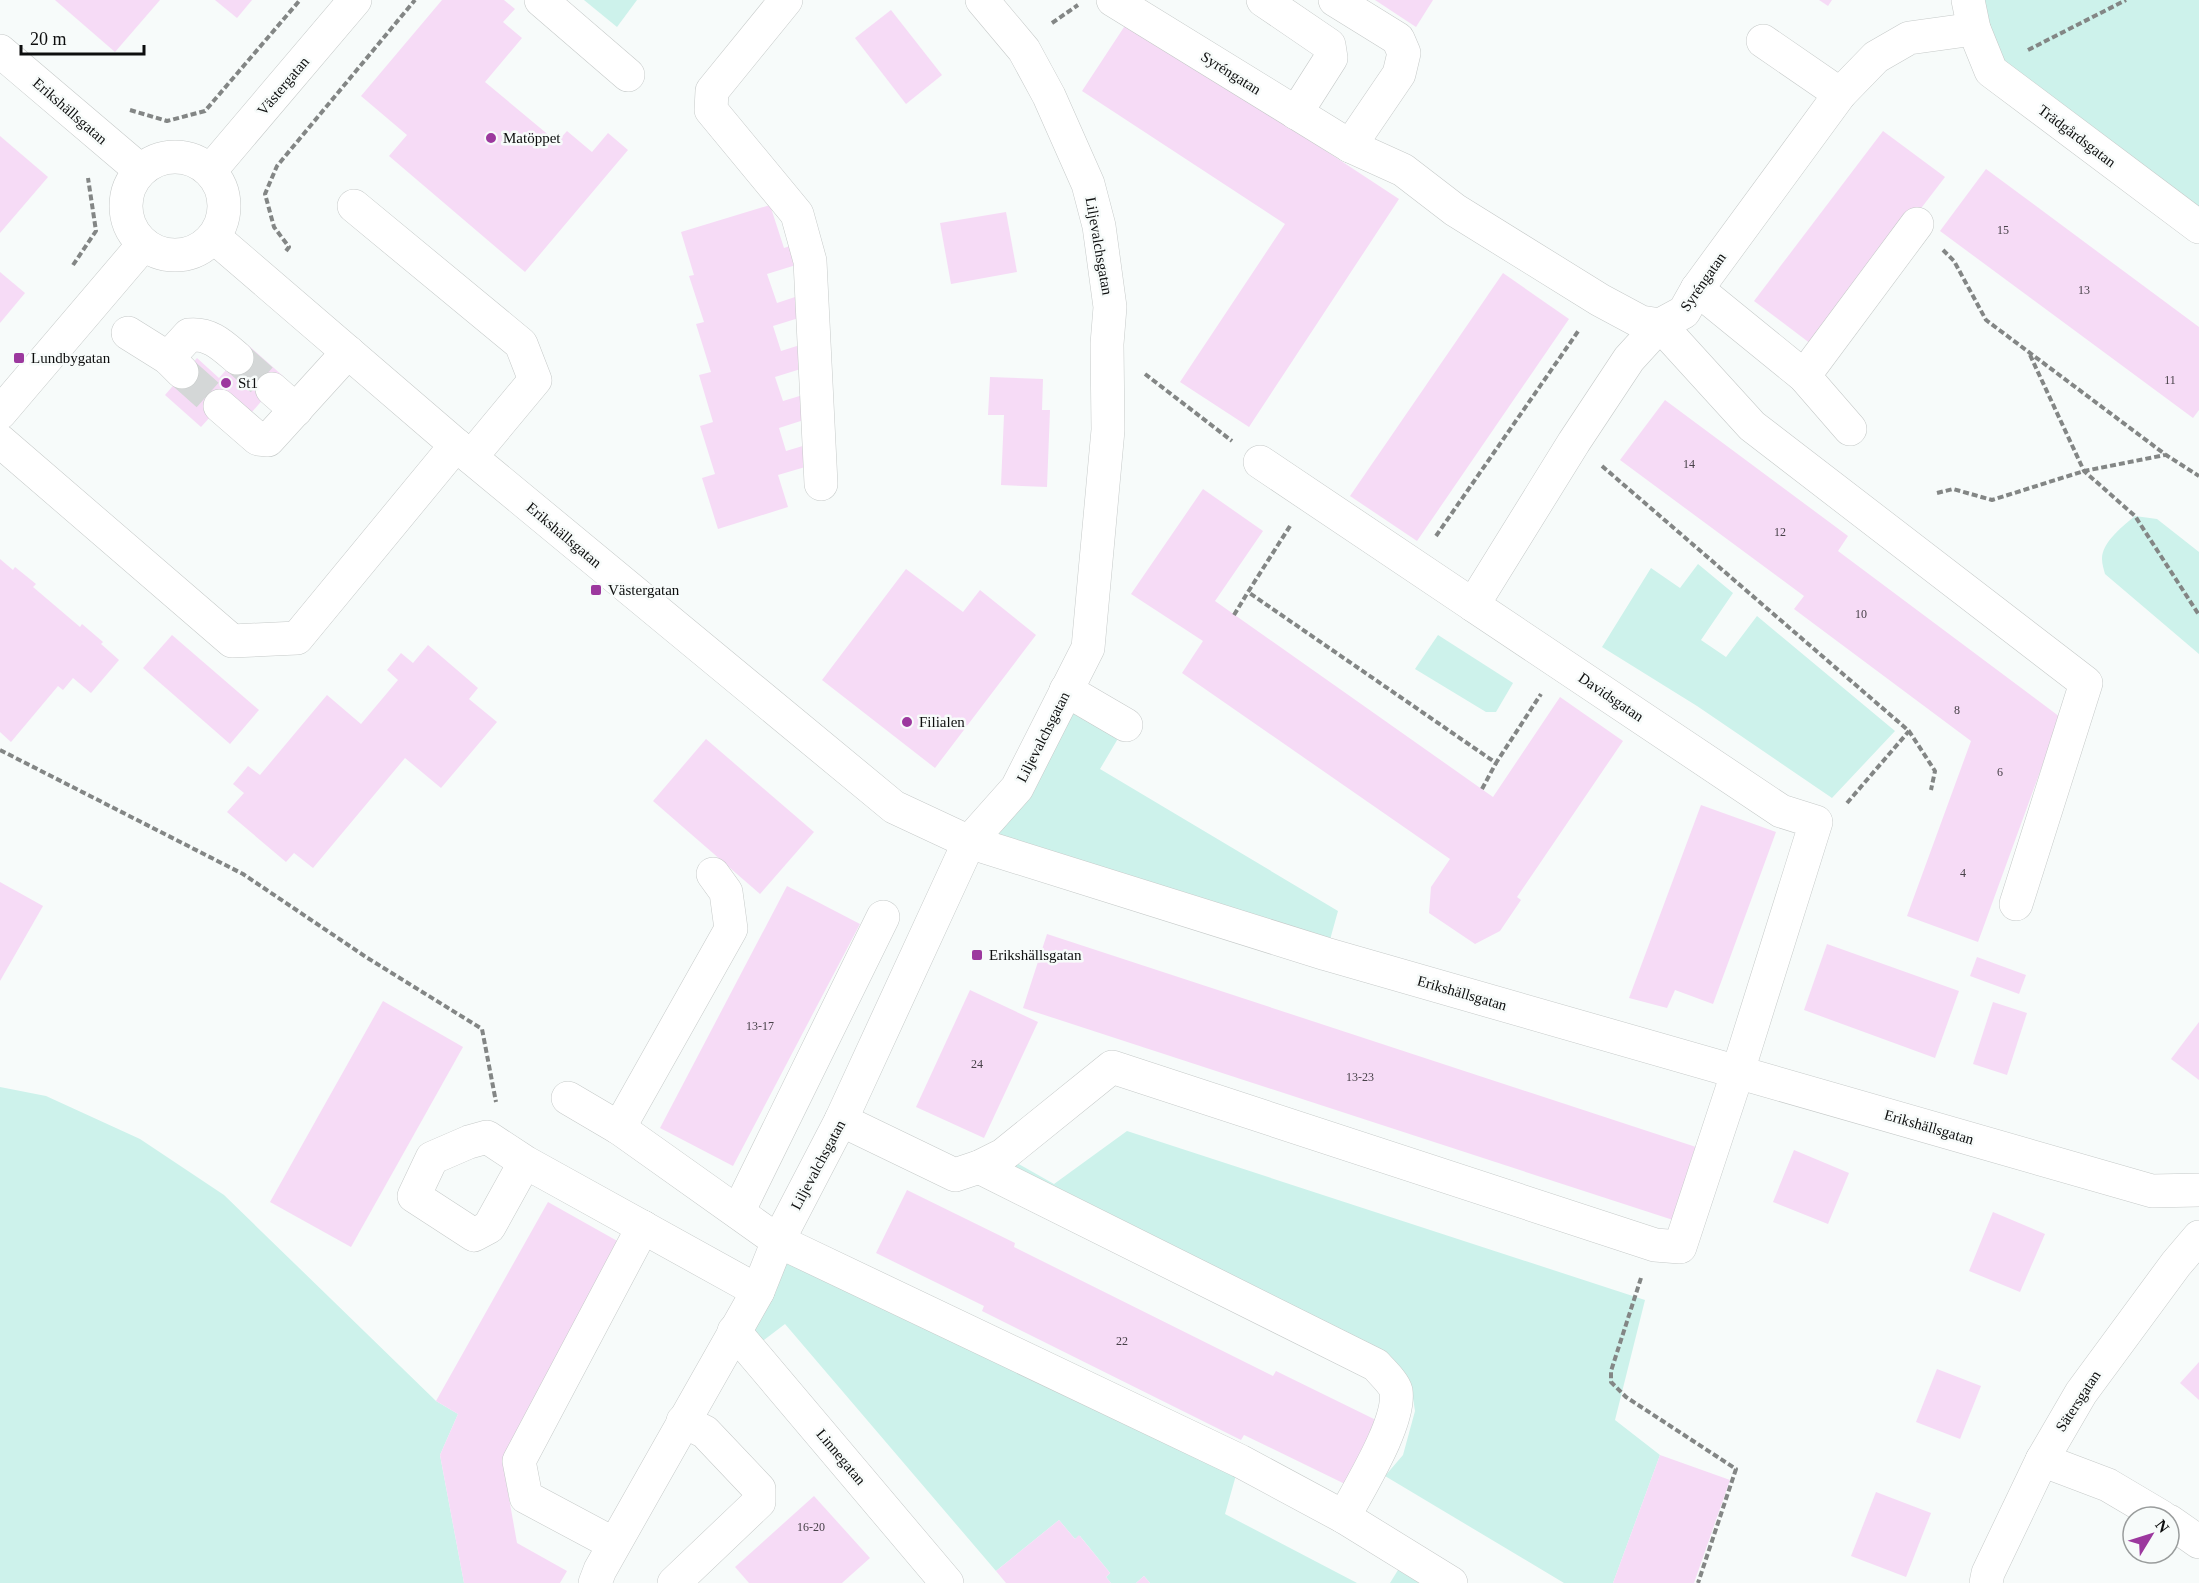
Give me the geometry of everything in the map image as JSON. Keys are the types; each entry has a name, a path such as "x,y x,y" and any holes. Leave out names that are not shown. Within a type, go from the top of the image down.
{"street":[{"name":"Västergatan","path":"210,171 355,0"},
{"path":"541,0 628,75"},
{"path":"786,0 711,91 711,110 797,214 810,261 821,484"},
{"name":"Liljevalchsgatan","path":"594,1583 758,1291 778,1241 841,1120 969,842 1017,788 1088,648 1108,430 1107,344 1110,307 1099,226 1088,184 1049,96 1024,50 982,0"},
{"name":"Syréngatan","path":"1113,0 1350,146 1403,170 1455,210 1600,300 1641,322 1660,325 1684,312 1697,289 1840,94 1876,57 1909,38 1971,15"},
{"path":"1263,0 1329,45 1331,58 1296,113"},
{"path":"1335,0 1398,39 1404,53 1399,74 1350,146"},
{"path":"1971,15 1991,71"},
{"path":"1762,41 1840,94"},
{"name":"Erikshällsgatan","path":"0,51 140,170"},
{"name":"Trädgårdsgatan","path":"1991,71 2199,227"},
{"path":"163,157 187,157 210,171 223,194 222,222 214,237 207,244 185,255 158,254 136,239 126,217 127,190 140,170 163,157"},
{"path":"0,441 232,641 297,639 464,451 535,380 521,344 354,206"},
{"path":"1804,376 1917,224"},
{"name":"Erikshällsgatan","path":"214,237 464,451 894,807 969,842 1326,954 2152,1191 2199,1190"},
{"path":"0,413 143,245"},
{"path":"1697,289 1804,376 1850,429"},
{"path":"1473,605 1574,442 1629,359 1660,325 1752,426 2086,683 2016,904"},
{"path":"128,333 175,366 189,335 201,334 218,341 237,358"},
{"path":"220,406 258,439 268,440 348,352"},
{"path":"272,389 296,410"},
{"name":"Davidsgatan","path":"1260,462 1780,811 1816,822"},
{"path":"1066,690 1126,725"},
{"path":"841,1120 955,1174 979,1167 1004,1155 1112,1067 1652,1244 1680,1247 1816,822"},
{"path":"619,1128 731,929 726,892 713,874"},
{"path":"738,1212 883,917"},
{"path":"568,1098 619,1128 778,1241 1240,1461 1344,1517 1451,1583"},
{"path":"514,1154 758,1291"},
{"path":"979,1167 1376,1365 1396,1389 1396,1409 1386,1436 1344,1517"},
{"path":"614,1544 526,1497 519,1461 643,1227"},
{"name":"Sätersgatan","path":"1986,1583 1988,1573 2019,1505 2081,1393 2176,1264 2199,1237"},
{"name":"Linnegatan","path":"734,1331 947,1583"},
{"path":"674,1583 759,1502 759,1489 705,1432 683,1421"},
{"path":"2042,1460 2108,1485 2142,1505"},
{"path":"2181,1529 2199,1542"}],"path":[{"path":"67,274 96,231 90,181 72,158 118,106 167,122 205,111 300,0"},
{"path":"263,279 289,247 274,227 265,194 278,166 415,0"},
{"path":"1991,71 2063,31 2126,0"},
{"path":"1917,224 1954,261 1986,320 2166,455 2199,476"},
{"path":"1415,566 1600,300"},
{"path":"1107,344 1260,462"},
{"path":"2029,354 2084,471 2135,516 2199,615"},
{"path":"1574,442 1910,731 1935,771 1931,790"},
{"path":"1937,493 1953,489 1992,500 2084,471 2166,455"},
{"path":"1234,615 1309,495"},
{"path":"1248,592 1496,762"},
{"path":"1482,789 1496,762 1561,664"},
{"path":"1816,822 1845,805 1910,731"},
{"path":"0,750 243,874 366,957 482,1029 514,1154"},
{"path":"1652,1244 1611,1371 1611,1382 1626,1396 1736,1469 1698,1583"}],"green space":[{"path":"584,0 637,0 617,27"},
{"path":"1968,0 2199,0 2199,227 1991,71"},
{"path":"2135,516 2157,519 2199,552 2199,654 2105,574 2102,559 2105,547 2114,535"},
{"path":"1698,564 1733,593 1701,640 1726,657 1757,616 1895,731 1832,798 1697,706 1602,647 1651,568 1680,588"},
{"path":"1438,635 1513,683 1496,712 1486,712 1415,669"},
{"path":"1066,690 1126,725 1100,769 1338,911 1326,954 969,842"},
{"path":"0,1087 46,1096 140,1139 224,1195 436,1401 458,1414 440,1455 464,1583 0,1583"},
{"path":"1127,1131 1645,1300 1615,1420 1660,1455 1613,1583 1564,1583 1385,1476 1403,1455 1415,1411 1411,1385 979,1167 1003,1155 1054,1184"},
{"path":"778,1241 1240,1461 1225,1514 1357,1583 1150,1583 1144,1576 1136,1583 1111,1583 1106,1577 1110,1573 1080,1536 1075,1539 1059,1520 996,1571 785,1324 751,1350 758,1291"},
{"path":"1398,1570 1420,1583 1390,1583"}],"building":[{"path":"55,0 160,0 115,52"},
{"path":"215,0 252,0 237,18"},
{"path":"442,0 504,0 515,9 503,22 522,38 485,82 557,142 567,131 592,152 608,133 628,150 525,272 389,156 407,135 361,96"},
{"path":"1375,0 1433,0 1416,27"},
{"path":"1819,0 1832,0 1828,6"},
{"path":"891,10 942,75 906,104 855,38"},
{"path":"1128,21 1399,199 1249,427 1180,382 1285,224 1082,91"},
{"path":"1883,131 1945,177 1815,347 1754,301"},
{"path":"0,136 48,177 0,233"},
{"path":"1986,169 2199,327 2199,410 2193,418 1940,231"},
{"path":"770,205 784,248 790,246 796,265 767,274 777,303 795,297 802,317 773,326 781,351 800,345 807,367 775,377 783,401 803,395 810,418 779,428 786,451 806,445 812,465 778,475 788,507 718,529 702,478 715,474 700,426 713,422 699,375 711,372 696,324 704,322 689,276 694,275 681,232"},
{"path":"1006,212 1017,272 951,284 940,223"},
{"path":"0,272 25,293 0,323"},
{"path":"1503,273 1569,319 1417,541 1350,496"},
{"name":"St1","path":"248,345 283,376 252,412 231,394 201,427 165,395 197,358 219,378"},
{"path":"990,377 1043,379 1042,410 1050,410 1047,487 1001,485 1004,415 988,415"},
{"path":"1665,400 1848,536 1838,551 2060,717 1978,942 1907,916 1971,741 1794,609 1804,596 1620,460"},
{"path":"1203,489 1263,531 1215,601 1493,797 1560,697 1623,741 1517,897 1521,900 1500,931 1475,944 1429,913 1431,887 1450,859 1182,673 1203,641 1131,594"},
{"path":"0,559 13,570 15,567 36,584 33,587 80,627 82,624 119,660 91,693 73,678 63,690 58,686 11,742 0,732"},
{"path":"906,569 963,612 980,590 1036,635 935,768 822,680"},
{"path":"172,635 259,710 230,744 143,668"},
{"path":"428,645 478,688 469,699 497,722 441,788 405,758 313,868 294,853 286,862 227,812 244,793 233,784 248,766 260,775 327,695 361,724 398,680 387,670 401,653 413,663"},
{"path":"706,739 814,832 760,894 653,801"},
{"path":"1701,805 1776,832 1713,1004 1675,990 1667,1008 1629,998"},
{"path":"0,882 43,906 0,981"},
{"path":"787,886 860,924 733,1166 660,1128"},
{"path":"1047,934 1696,1147 1673,1220 1023,1008"},
{"path":"1827,944 1959,991 1935,1058 1804,1010"},
{"path":"1977,957 2026,975 2019,994 1970,976"},
{"path":"970,990 1038,1022 984,1138 916,1107"},
{"path":"383,1001 463,1047 351,1247 270,1202"},
{"path":"1993,1002 2027,1013 2007,1075 1973,1064"},
{"path":"2199,1022 2199,1080 2171,1059"},
{"path":"1794,1150 1849,1173 1828,1224 1773,1202"},
{"path":"907,1190 1015,1243 1014,1247 1273,1376 1276,1371 1376,1420 1347,1485 1244,1435 1241,1440 982,1311 984,1306 876,1253"},
{"path":"548,1202 628,1247 504,1470 517,1543 567,1571 560,1583 464,1583 440,1455 458,1414 436,1401"},
{"path":"1993,1212 2045,1234 2020,1292 1969,1271"},
{"path":"2199,1362 2199,1400 2180,1383"},
{"path":"1937,1369 1981,1386 1960,1439 1916,1422"},
{"path":"1660,1455 1730,1480 1694,1583 1613,1583"},
{"path":"1876,1492 1931,1513 1906,1577 1851,1556"},
{"path":"814,1496 870,1558 842,1583 749,1583 735,1567"},
{"path":"1059,1520 1075,1539 1079,1535 1110,1573 1106,1577 1111,1583 1006,1583 996,1571"},
{"path":"1144,1576 1150,1583 1136,1583"}],"tunnel":[{"path":"237,358 272,389"},
{"path":"183,373 220,406"}],"place":[{"name":"Matöppet","path":"491,138"},
{"name":"Lundbygatan","path":"19,358"},
{"name":"St1","path":"226,383"},
{"name":"Västergatan","path":"596,590"},
{"name":"Filialen","path":"907,722"},
{"name":"Erikshällsgatan","path":"977,955"}]}
